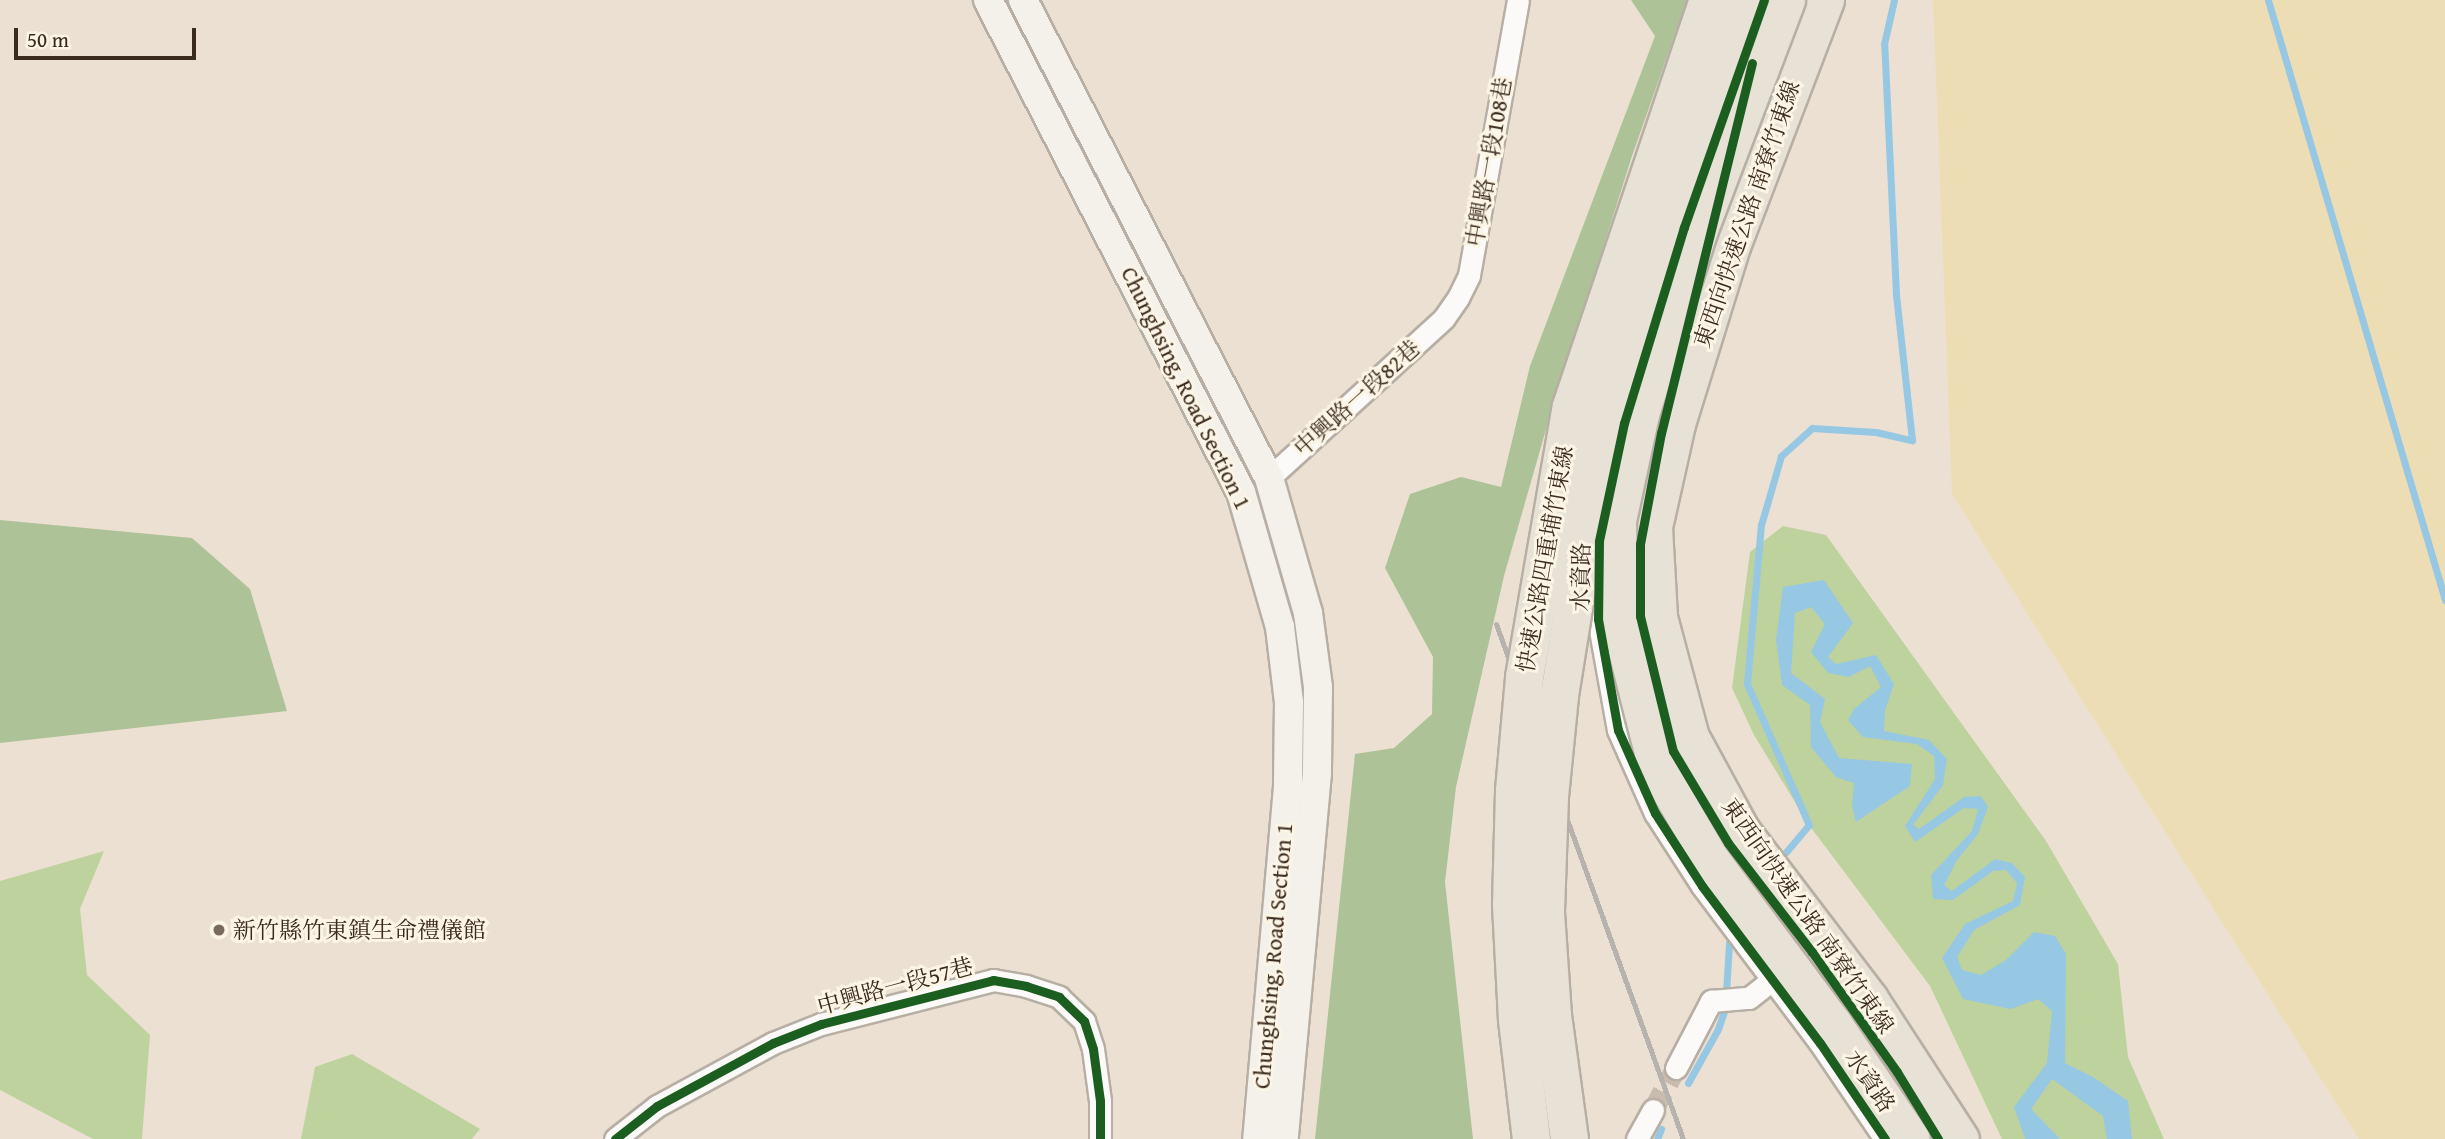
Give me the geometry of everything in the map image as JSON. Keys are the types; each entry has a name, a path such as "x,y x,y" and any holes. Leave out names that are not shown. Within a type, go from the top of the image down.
{"highway":[{"name":"快速公路四重埔竹東線","path":"1531,1139 1517,1019 1511,905 1514,790 1524,677 1570,406 1708,0"},
{"name":"快速公路四重埔竹東線","path":"1569,1139 1552,1015 1545,911 1549,796 1559,695 1603,420 1742,0"},
{"name":"東西向快速公路 南寮竹東線","path":"1786,0 1699,229 1640,414 1617,520 1619,619 1657,768 1710,859 1833,1024 1911,1139"},
{"name":"東西向快速公路 南寮竹東線","path":"1825,0 1731,246 1676,424 1653,527 1658,617 1690,737 1741,831 1869,999 1960,1139"}],"main road":[{"name":"Chunghsing, Road Section 1","path":"988,0 1241,492 1280,627 1289,702 1288,787 1257,1139"},
{"name":"Chunghsing, Road Section 1","path":"1023,0 1269,478 1308,613 1318,687 1317,773 1284,1139"}],"street":[{"name":"中興路一段108巷","path":"1444,318 1469,275 1518,0"},
{"name":"水資路","path":"1766,0 1661,433 1640,544 1640,616 1673,751 1728,844 1812,952 1896,1072 1938,1139"},
{"name":"水資路","path":"1766,0 1684,227 1624,423 1599,541 1598,619 1618,730 1655,813 1702,886 1821,1044 1885,1139"},
{"name":"中興路一段82巷","path":"1269,478 1444,318"},
{"path":"1676,1068 1711,1001 1749,998 1812,952"},
{"name":"中興路一段57巷","path":"615,1139 657,1106 773,1043 821,1024 993,981 1026,986 1059,998 1084,1021 1093,1049 1100,1101 1100,1139"},
{"path":"1637,1139 1653,1110"}],"green space":[{"path":"1631,0 1687,0 1632,156 1549,419 1504,576 1456,787 1445,882 1473,1139 1315,1139 1355,754 1394,748 1432,714 1433,657 1385,568 1410,494 1461,477 1501,487 1530,366 1655,36"},
{"path":"0,520 192,538 250,589 287,711 0,743"},
{"path":"1783,526 1826,535 2046,841 2118,964 2128,1057 2164,1139 2002,1139 1930,986 1809,825 1754,735 1732,688 1750,552"},
{"path":"104,851 80,909 87,975 150,1035 142,1139 93,1139 0,1090 0,881"},
{"path":"352,1054 480,1129 472,1139 301,1139 315,1067"}],"sand":[{"path":"1933,0 2445,0 2445,1139 2359,1139 1952,494"}],"water":[{"path":"1824,580 1853,623 1828,657 1836,664 1876,655 1894,684 1885,710 1884,731 1929,740 1947,759 1943,785 1913,825 1919,829 1964,797 1981,796 1988,807 1978,834 1957,860 1944,885 1952,891 1995,859 2012,863 2025,877 2020,905 1974,930 1957,957 1962,970 1981,975 2006,960 2034,932 2055,936 2066,954 2065,1063 2093,1077 2128,1101 2132,1139 2107,1139 2103,1116 2052,1079 2031,1109 2060,1139 2025,1139 2014,1107 2047,1063 2052,1011 2038,999 2011,1009 1963,999 1942,958 1965,924 2013,901 2017,883 2006,870 1993,871 1953,900 1933,899 1931,875 1972,831 1978,809 1964,808 1915,842 1905,826 1935,779 1934,756 1917,744 1863,737 1848,720 1854,709 1881,687 1870,666 1849,677 1828,673 1811,652 1825,624 1811,607 1795,613 1791,673 1825,699 1820,722 1839,758 1912,764 1910,786 1856,822 1852,806 1854,783 1836,777 1811,747 1810,705 1782,685 1776,640 1783,587"}],"waterway":[{"path":"1786,852 1809,825 1747,684 1761,525 1781,456 1812,428 1876,432 1912,440 1896,294 1884,44 1894,0"},
{"path":"2268,0 2445,600"},
{"path":"1688,1083 1718,1029 1725,1009 1729,943"},
{"path":"1657,1139 1661,1129"}],"tunnel":[{"path":"1653,1110 1676,1068"}],"railway":[{"path":"1496,624 1683,1139"}],"cycle path":[{"path":"1764,0 1684,227 1624,423 1599,541 1598,619 1618,730 1655,813 1702,886 1820,1043 1885,1139"},
{"path":"1752,63 1661,433 1640,544 1640,616 1673,751 1728,843 1812,952 1897,1072 1938,1139"},
{"path":"615,1139 657,1106 773,1043 821,1024 993,980 1026,986 1059,997 1084,1021 1093,1049 1100,1101 1100,1139"}],"place":[{"name":"新竹縣竹東鎮生命禮儀館","path":"219,930"}]}
